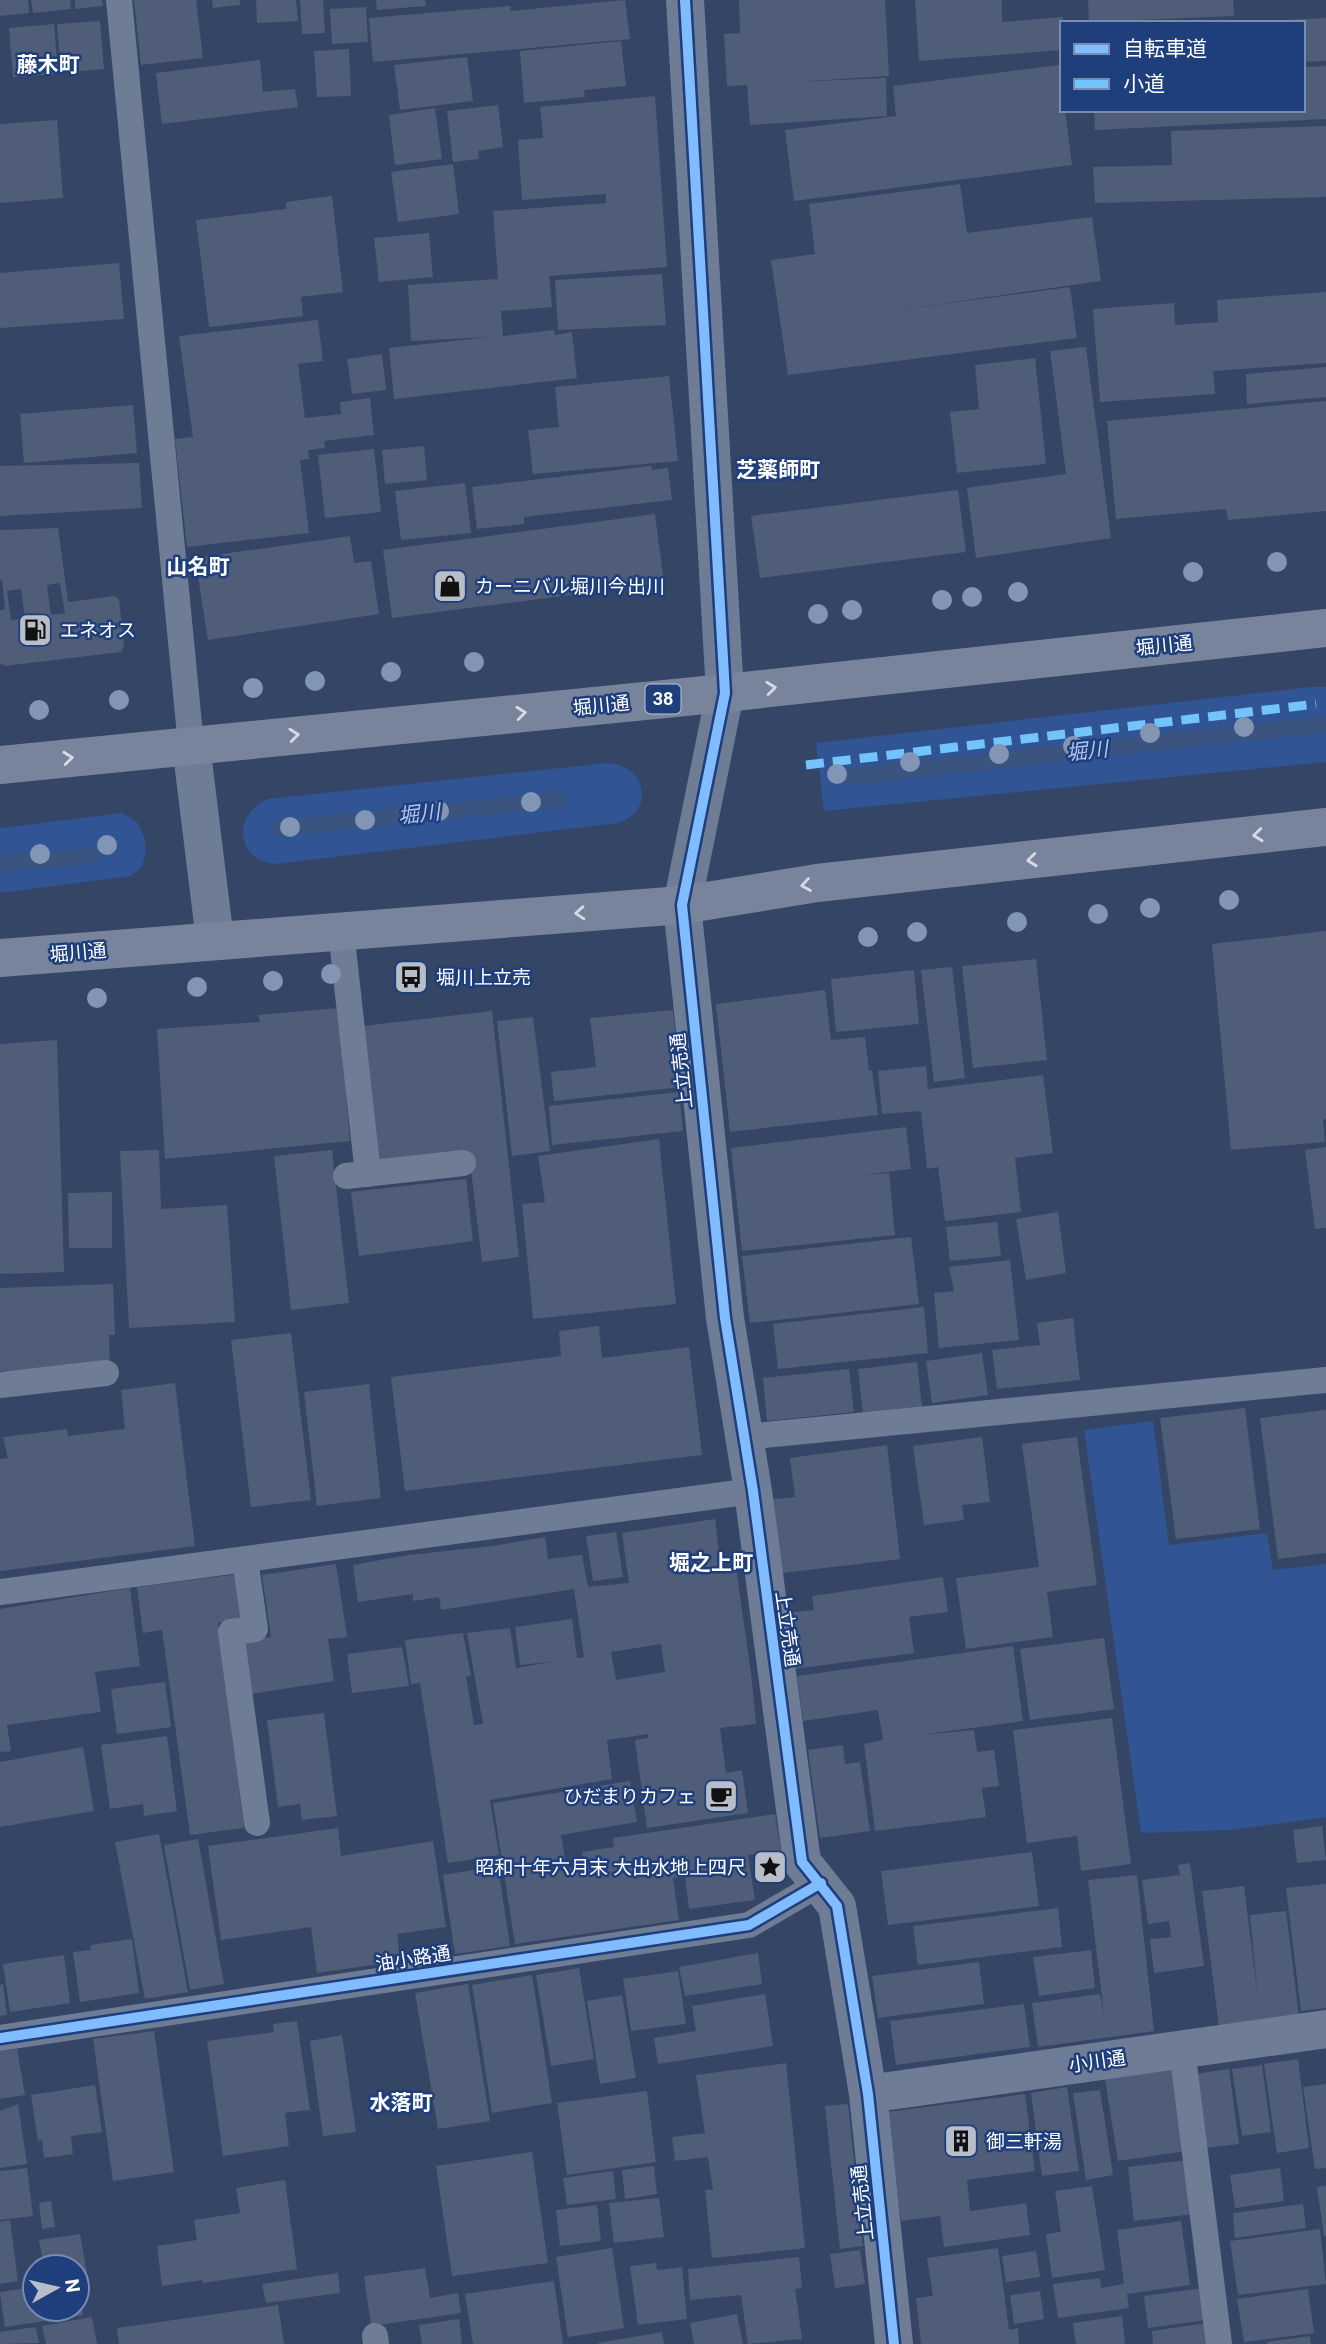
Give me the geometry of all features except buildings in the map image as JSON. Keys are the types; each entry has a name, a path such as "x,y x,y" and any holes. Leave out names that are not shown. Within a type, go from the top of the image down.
{"main road":[{"name":"堀川通","path":"0,765 724,693 1326,628"},
{"name":"堀川通","path":"0,958 682,905 817,883 1326,827"}],"street":[{"name":"上立売通","path":"685,0 724,693 682,905 725,1318 753,1491 802,1862 837,1906 868,2094 894,2344"},
{"path":"191,745 215,940"},
{"name":"小川通","path":"868,2094 1326,2029"}],"lane":[{"path":"119,0 191,745"},
{"path":"341,931 357,1175 463,1163"},
{"path":"0,1385 106,1373"},
{"path":"744,1437 1326,1380"},
{"path":"0,1592 753,1491"},
{"path":"246,1559 255,1629 231,1632 257,1823"},
{"name":"油小路通","path":"0,2038 750,1925 821,1884"},
{"path":"1182,2049 1219,2344"}],"shaded area":[{"path":"1326,687 1326,762 824,811 816,743"},
{"path":"607,763 620,765 630,771 641,788 642,799 638,809 618,823 275,864 262,861 252,854 243,836 248,815 268,799"},
{"path":"122,813 137,822 146,850 142,867 131,876 0,893 0,828"},
{"path":"1153,1421 1169,1545 1267,1533 1273,1570 1326,1564 1326,1817 1232,1830 1141,1833 1084,1430"}],"waterway":[{"name":"堀川","path":"848,777 1326,724"},
{"name":"堀川","path":"281,828 556,800"},
{"name":"堀川","path":"0,862 91,856"}],"marked path":[{"path":"806,765 1316,704"}],"cycle path":[{"path":"685,0 725,693 682,905 725,1318 753,1491 802,1862 837,1906 868,2094 894,2344"},
{"path":"0,2038 749,1925 821,1883"}],"place":[{"name":"カーニバル堀川今出川","path":"450,586"},
{"name":"エネオス","path":"35,630"},
{"name":"堀川上立売","path":"411,977"},
{"name":"ひだまりカフェ","path":"721,1796"},
{"name":"昭和十年六月末 大出水地上四尺","path":"770,1867"},
{"name":"御三軒湯","path":"961,2141"}],"district":[{"name":"藤木町","path":"48,65"},
{"name":"芝薬師町","path":"778,470"},
{"name":"山名町","path":"198,567"},
{"name":"堀之上町","path":"711,1563"},
{"name":"水落町","path":"401,2103"}]}
